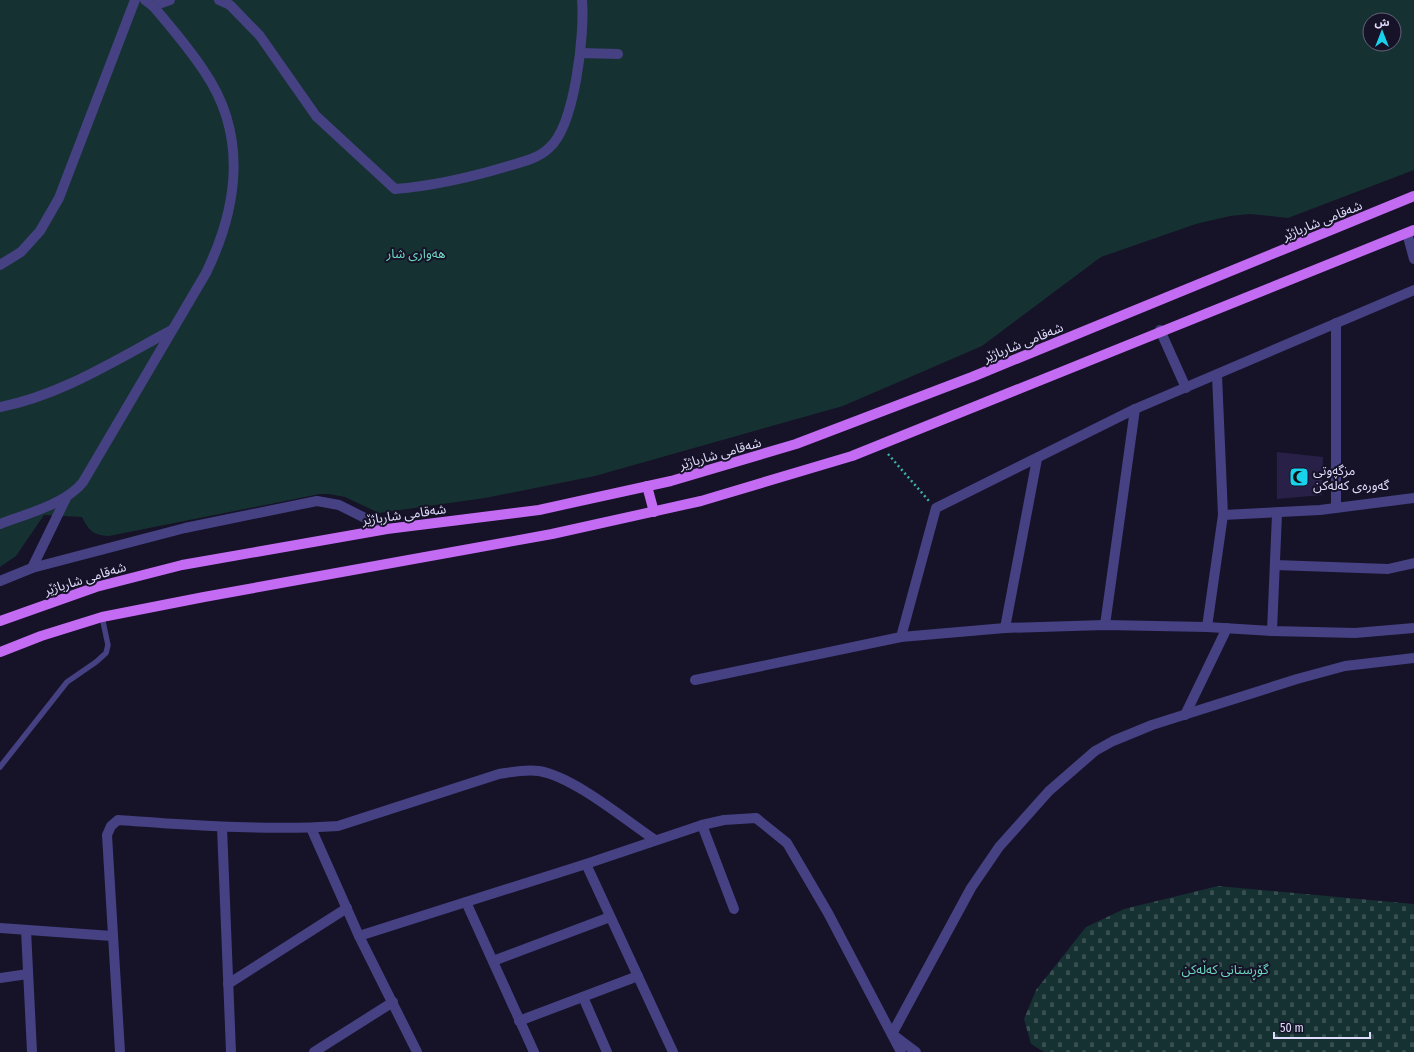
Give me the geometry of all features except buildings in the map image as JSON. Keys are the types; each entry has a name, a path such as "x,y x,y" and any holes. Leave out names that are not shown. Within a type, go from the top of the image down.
{"main road":[{"name":"شەقامی شارباژێر","path":"0,621 96,587 182,565 387,529 540,510 647,486 796,444 972,377 1414,196"},
{"path":"0,652 41,636 102,617 204,596 552,534 701,501 852,456 1160,330 1410,231"},
{"path":"647,486 654,512"}],"street":[{"path":"0,265 21,252 40,231 59,198 135,0"},
{"path":"149,3 170,0"},
{"path":"219,0 230,5 260,36 316,116 395,189 441,184 474,176 532,158 549,149 566,119 578,70 584,18 582,0"},
{"path":"0,524 66,498 76,491 83,482 206,273 220,245 233,190 234,157 229,124 219,96 205,71 149,3"},
{"path":"581,53 618,54"},
{"path":"1410,231 1414,259"},
{"path":"901,638 936,508 1135,409 1414,290"},
{"path":"1336,323 1336,508"},
{"path":"0,407 46,394 81,379 172,330"},
{"path":"1160,330 1186,388"},
{"path":"1207,627 1223,515 1217,375"},
{"path":"1105,625 1135,409"},
{"path":"1006,628 1037,459"},
{"path":"32,568 66,498"},
{"path":"1223,515 1278,514 1414,498"},
{"path":"0,581 32,568 185,528 317,501 339,505 387,529"},
{"path":"1272,631 1278,514"},
{"path":"1275,565 1388,569 1414,563"},
{"path":"695,680 901,638 1006,628 1105,625 1207,627 1272,631 1355,633 1414,628"},
{"path":"1185,715 1227,628"},
{"path":"892,1034 971,888 999,847 1022,819 1074,767 1095,751 1145,728 1297,679 1345,666 1414,658"},
{"path":"120,1052 107,835 111,826 118,820 222,827 311,828 338,826 499,774 520,770 538,771 558,776 574,785 655,840"},
{"path":"359,936 586,864 702,825 724,820 756,818 787,843 828,913 901,1052"},
{"path":"702,825 734,909"},
{"path":"222,827 231,1052"},
{"path":"311,828 359,936 393,1002 416,1052"},
{"path":"586,864 673,1052"},
{"path":"466,902 519,1022 534,1052"},
{"path":"228,984 346,908"},
{"path":"493,961 610,917"},
{"path":"0,928 112,936"},
{"path":"26,930 32,1052"},
{"path":"0,978 28,974"},
{"path":"519,1022 638,976"},
{"path":"583,997 607,1052"},
{"path":"314,1052 393,1002"},
{"path":"892,1034 916,1052"}],"lane":[{"path":"0,767 67,682 96,662 106,653 108,645 102,617"}],"path":[{"path":"880,444 936,508"}],"green space":[{"name":"هەواری شار","path":"0,0 1414,0 1414,170 1288,218 1250,214 1230,216 1196,224 1101,257 982,346 843,406 595,476 485,498 379,513 345,497 320,494 109,536 99,535 89,529 82,517 44,515 16,556 0,567"},
{"name":"گۆڕستانی کەڵەکن","path":"1218,886 1414,904 1414,1052 1044,1052 1031,1044 1024,1019 1036,990 1086,927 1124,909"}],"place":[{"name":"مزگەوتی گەورەی کەڵەکن","path":"1299,477"}]}
